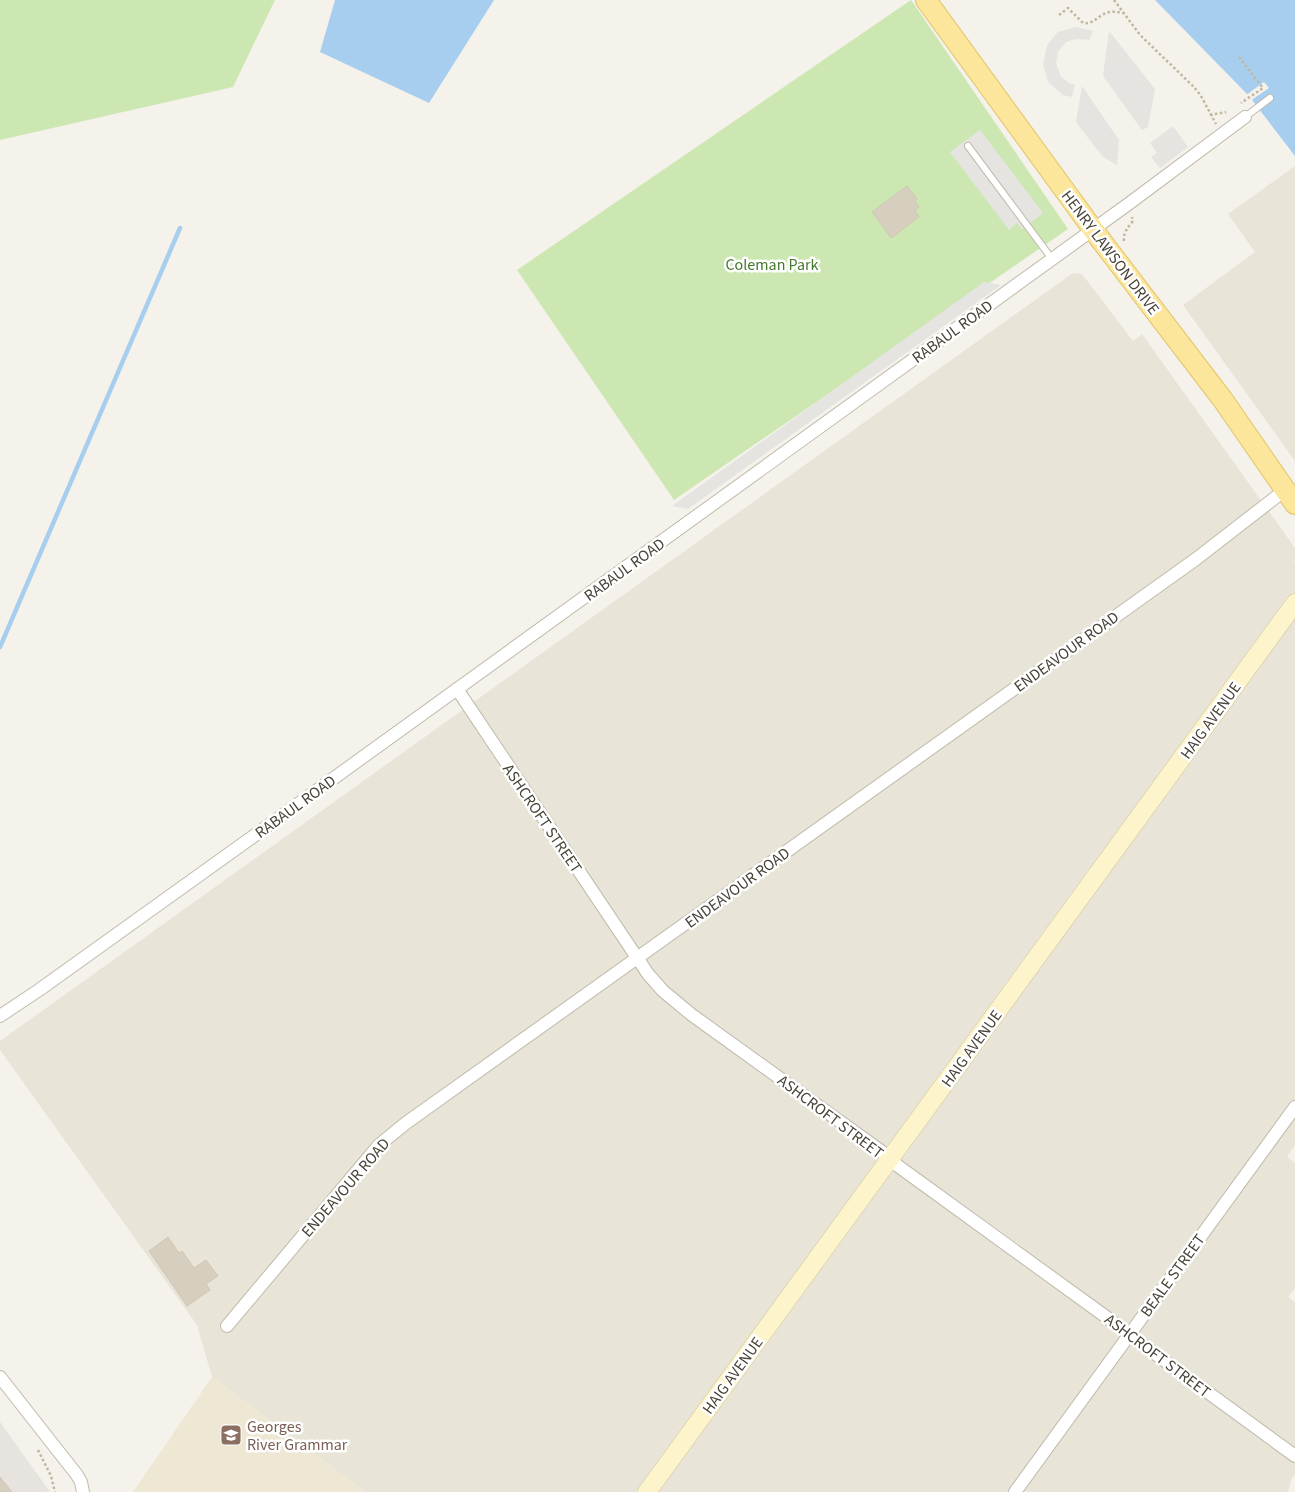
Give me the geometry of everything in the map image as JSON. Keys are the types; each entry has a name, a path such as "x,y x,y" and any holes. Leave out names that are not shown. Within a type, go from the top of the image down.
{"main road":[{"name":"HENRY LAWSON DRIVE","path":"926,0 1093,229 1223,400 1290,497"},
{"name":"HAIG AVENUE","path":"647,1492 1295,603"}],"street":[{"name":"RABAUL ROAD","path":"0,1016 39,990 457,689 1052,259 1244,117"},
{"name":"ENDEAVOUR ROAD","path":"227,1326 368,1158 392,1134 1188,564 1290,497"},
{"name":"ASHCROFT STREET","path":"457,689 637,958 651,978 671,999 1295,1456"},
{"name":"BEALE STREET","path":"1015,1492 1295,1107"},
{"path":"0,1377 77,1475 83,1492"}],"lane":[{"path":"1244,117 1270,98"},
{"path":"968,146 1052,259"}],"path":[{"path":"1114,0 1140,35 1194,87 1222,134"},
{"path":"1059,15 1068,8 1086,24 1106,12 1124,13"},
{"path":"1239,57 1260,85"},
{"path":"37,1448 51,1476 55,1492"}],"shaded area":[{"path":"1076,27 1093,31 1089,40 1076,39 1066,42 1058,52 1056,63 1061,77 1075,85 1072,97 1063,95 1048,82 1043,64 1047,46 1058,32"},
{"path":"1109,31 1155,89 1148,127 1142,130 1103,76"},
{"path":"1082,86 1119,140 1117,165 1103,157 1076,122"},
{"path":"1173,126 1188,147 1160,168 1151,157 1157,153 1150,143"},
{"path":"980,130 1043,213 1022,229 1017,223 1009,230 950,152"},
{"path":"1295,166 1295,461 1183,305 1255,252 1228,214"},
{"path":"1073,273 1082,274 1133,341 1142,334 1295,548 1295,1145 1287,1157 1295,1163 1295,1288 1288,1297 1295,1302 1295,1474 1291,1480 1288,1492 365,1492 212,1377 197,1325 0,1050 0,1041"},
{"path":"984,282 1001,285 688,509 672,506"},
{"name":"Georges River Grammar","path":"212,1377 365,1492 133,1492"},
{"path":"0,1422 50,1492 0,1492"}],"green space":[{"path":"0,0 275,0 233,87 0,140"},
{"name":"Coleman Park","path":"911,0 1068,229 674,500 517,270"}],"water":[{"path":"335,0 494,0 429,103 320,52"},
{"path":"1155,0 1295,0 1295,156 1249,96"}],"pier":[{"path":"1264,82 1269,88 1250,101 1245,96"}],"building":[{"path":"907,186 917,199 915,201 919,207 915,210 919,217 891,238 872,212"},
{"path":"168,1237 179,1253 182,1251 194,1268 206,1260 218,1276 206,1284 210,1290 187,1306 149,1251"},
{"path":"0,1477 12,1492 0,1492"}],"waterway":[{"path":"0,647 180,228"}],"place":[{"name":"Georges River Grammar","path":"231,1435"}]}
